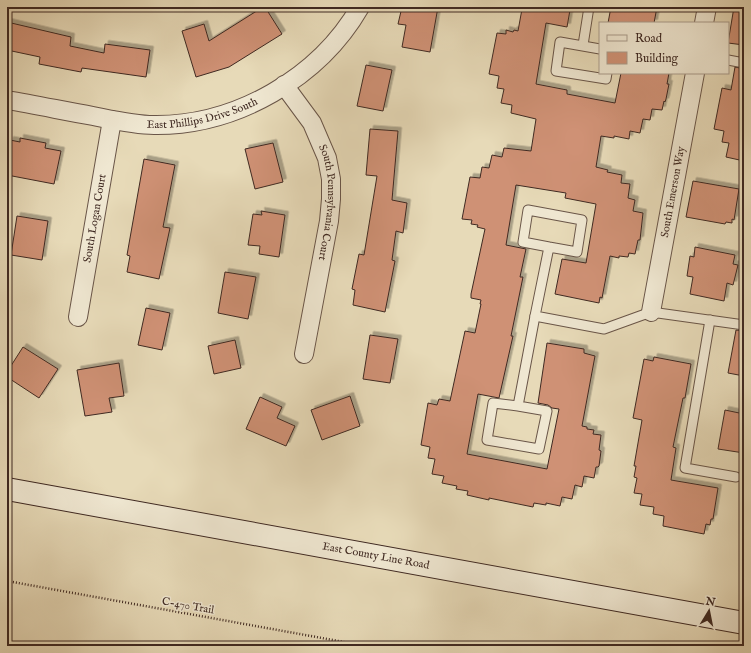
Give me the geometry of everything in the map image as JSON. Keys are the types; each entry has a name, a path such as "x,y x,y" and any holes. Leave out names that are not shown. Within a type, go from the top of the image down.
{"main road":[{"name":"East County Line Road","path":"7,489 744,624"}],"street":[{"name":"East Phillips Drive South","path":"7,100 112,120 153,125 210,119 266,97 293,80 323,55 345,30 360,7"},
{"path":"704,22 707,7"},
{"name":"South Emerson Way","path":"651,312 695,74"},
{"name":"South Pennsylvania Court","path":"284,85 312,123 327,158 331,179 332,199 329,221 304,354"},
{"name":"South Logan Court","path":"78,317 112,120"}],"lane":[{"path":"582,45 588,7"},
{"path":"599,49 560,42 556,71 606,79 607,74"},
{"path":"729,60 744,63"},
{"path":"528,210 582,220 577,252 549,247 523,242 528,210"},
{"path":"518,406 549,247"},
{"path":"535,316 604,329 651,312 744,325"},
{"path":"710,320 684,468 736,477"},
{"path":"493,403 518,406 547,411 539,449 487,440 493,403"}],"path":[{"name":"C-470 Trail","path":"7,581 366,646"}],"building":[{"path":"265,7 282,34 229,67 196,77 182,31 204,24 209,41"},
{"path":"402,7 438,7 430,52 402,47 406,25 398,24"},
{"path":"525,7 555,7 570,10 567,27 546,23 536,84 567,90 567,94 615,103 621,74 669,74 667,84 669,84 662,110 652,109 650,120 643,119 640,133 630,131 629,139 614,136 614,138 601,136 596,167 608,170 607,172 622,175 621,183 630,184 628,198 635,200 633,211 643,213 640,240 638,240 635,254 629,253 628,257 619,256 619,258 610,256 602,298 600,297 599,303 555,294 562,259 586,263 596,204 565,198 566,193 516,185 506,245 526,249 520,277 523,277 511,336 513,336 499,398 478,394 467,454 547,469 559,409 538,403 547,343 584,349 584,353 595,356 582,426 587,427 587,429 594,430 593,434 601,435 599,466 596,467 594,478 584,476 582,487 575,485 572,499 562,497 560,506 546,503 546,505 534,503 533,507 467,495 468,491 456,489 457,486 442,483 444,476 432,474 435,459 428,458 430,447 421,445 428,403 437,405 439,399 450,401 465,331 475,333 481,304 481,300 471,298 471,294 485,229 477,227 478,225 471,224 472,220 462,219 470,177 480,178 482,167 489,168 492,155 502,157 504,148 531,151 536,119 511,113 512,105 501,103 504,89 497,88 499,76 489,74 497,33 506,34 506,30 513,32 514,30 518,31 522,9 525,9"},
{"path":"611,7 657,7 654,22 608,22"},
{"path":"734,7 744,7 744,45 729,43"},
{"path":"7,22 71,37 70,46 104,53 105,44 150,50 146,77 82,68 81,72 39,64 40,57 7,50"},
{"path":"366,65 392,70 383,111 357,106"},
{"path":"735,67 744,69 744,161 726,157 729,143 722,142 724,131 714,129 722,88 731,90"},
{"path":"370,129 398,131 392,200 407,203 403,233 396,231 392,260 395,261 385,312 353,305 355,290 352,289 359,254 364,255 377,176 366,175"},
{"path":"20,138 46,143 45,148 61,151 54,184 7,175 7,155 10,140 20,142"},
{"path":"273,143 283,182 255,189 245,149"},
{"path":"144,159 175,165 163,227 170,228 159,279 127,272 130,256 127,255"},
{"path":"693,181 739,189 734,220 732,219 732,223 726,222 725,224 686,217"},
{"path":"261,211 285,215 279,257 259,254 260,246 248,245 253,214 262,215"},
{"path":"17,216 48,221 42,260 11,255"},
{"path":"695,247 735,255 733,264 738,265 733,285 727,283 724,301 690,294 693,277 687,276 690,256 694,257"},
{"path":"225,272 256,277 248,319 218,313"},
{"path":"146,308 170,313 162,350 138,345"},
{"path":"736,330 744,331 744,376 728,373"},
{"path":"370,335 398,339 390,383 363,379"},
{"path":"235,340 241,368 214,374 208,346"},
{"path":"23,347 58,369 39,398 7,377 7,372"},
{"path":"654,357 691,364 685,398 683,398 673,447 676,448 671,480 718,488 713,519 711,519 710,525 706,524 704,534 663,526 664,516 653,514 654,507 640,505 642,494 634,493 637,478 634,477 636,466 634,466 642,420 633,418 644,359 653,361"},
{"path":"119,363 124,396 109,398 112,412 85,416 77,370"},
{"path":"350,396 360,426 322,440 311,410"},
{"path":"260,397 282,407 277,418 295,426 286,446 246,429"},
{"path":"725,410 744,414 744,453 718,449"}]}
